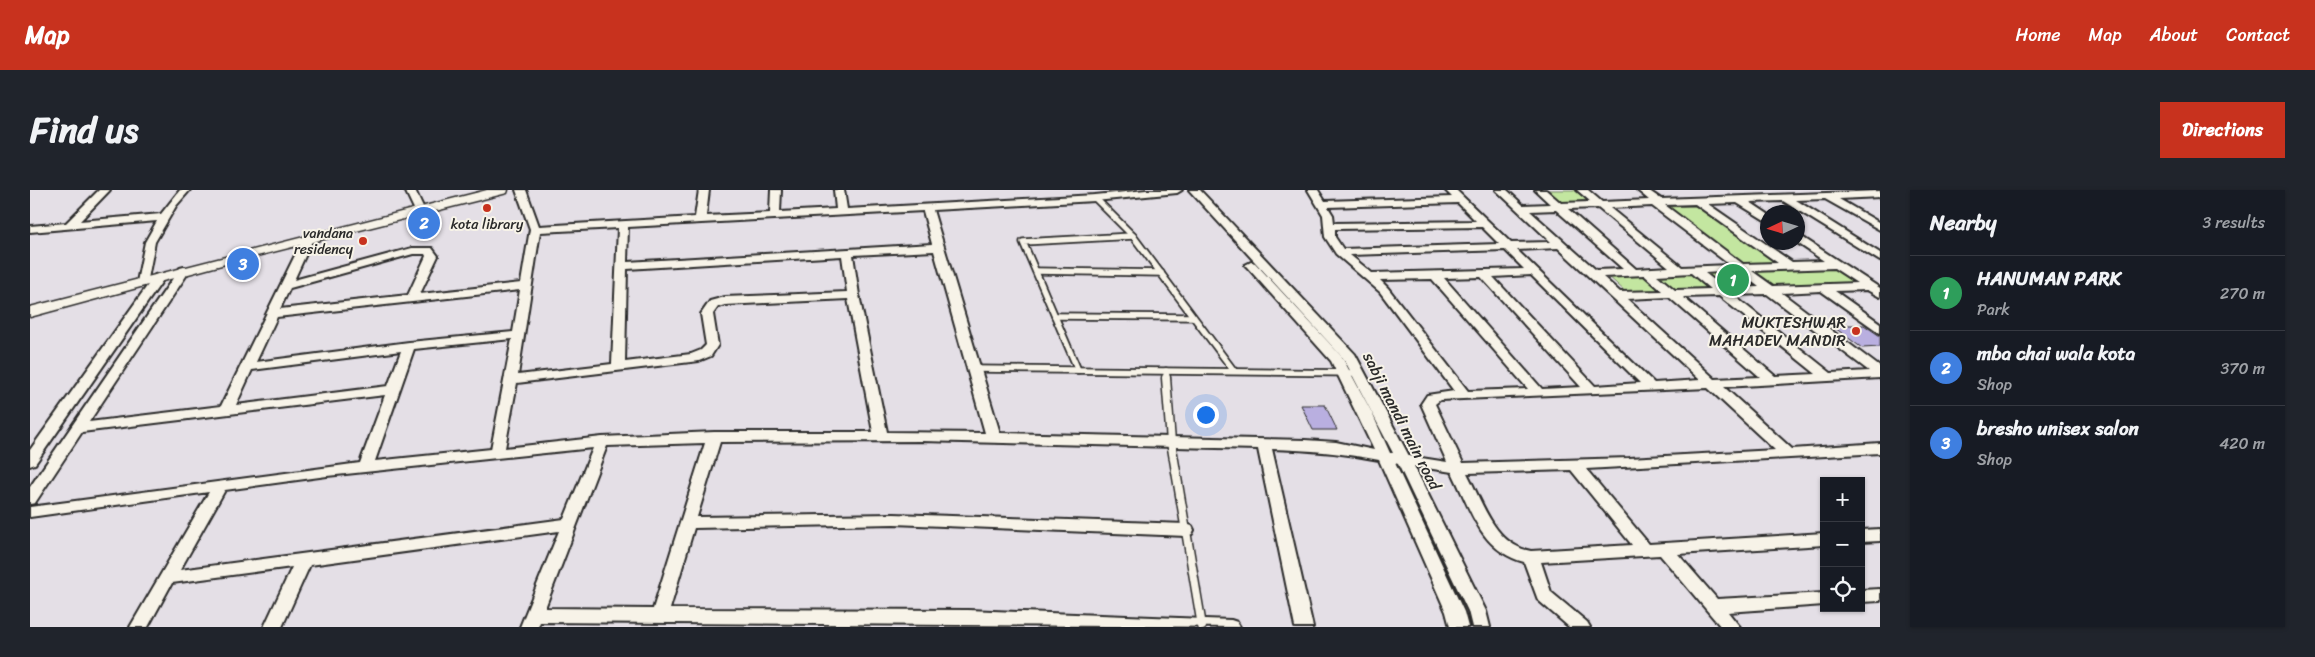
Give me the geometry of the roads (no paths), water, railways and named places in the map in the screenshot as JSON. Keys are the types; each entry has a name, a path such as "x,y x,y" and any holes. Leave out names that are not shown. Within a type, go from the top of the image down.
{"street":[{"path":"68,226 105,190"},
{"path":"142,282 150,242 164,218 185,190"},
{"path":"410,190 420,211"},
{"path":"30,312 184,270 502,190"},
{"path":"497,453 519,335 535,229 521,190"},
{"path":"700,220 704,190"},
{"path":"775,216 776,190"},
{"path":"839,190 842,212"},
{"path":"535,229 1095,198 1177,190"},
{"path":"1182,190 1337,360 1384,455 1455,612 1459,627"},
{"name":"sabji mandi main road","path":"1194,190 1350,357 1404,460 1477,611 1481,627"},
{"path":"1313,190 1328,215 1330,237 1340,252 1384,290 1464,394"},
{"path":"1450,190 1650,386"},
{"path":"1501,190 1789,454"},
{"path":"1540,190 1633,272"},
{"path":"1582,190 1680,271"},
{"path":"1642,190 1880,373"},
{"path":"1521,208 1875,194 1880,200"},
{"path":"1828,196 1880,227"},
{"path":"1784,198 1880,258"},
{"path":"1738,199 1760,214"},
{"path":"1322,204 1460,200"},
{"path":"1697,201 1790,266"},
{"path":"927,208 994,438"},
{"path":"30,229 164,218"},
{"path":"618,368 623,224"},
{"path":"1329,226 1485,224"},
{"path":"226,411 308,239"},
{"path":"1805,243 1880,293"},
{"path":"1340,252 1561,244"},
{"path":"622,266 939,247"},
{"path":"285,286 412,251 428,250 432,256 413,297"},
{"path":"847,252 853,295 881,436"},
{"path":"1593,274 1837,264"},
{"path":"30,499 184,270"},
{"path":"1694,270 1828,377"},
{"path":"1370,276 1436,276 1533,272"},
{"path":"1647,272 1772,380"},
{"path":"1484,274 1592,390"},
{"path":"1436,276 1538,392"},
{"path":"30,461 158,277"},
{"path":"272,314 526,286"},
{"path":"1618,296 1869,286"},
{"path":"1822,288 1880,329"},
{"path":"510,380 694,358 706,353 712,345 707,314 714,304 724,301 853,295"},
{"path":"247,366 409,346 519,335"},
{"path":"366,467 409,346"},
{"path":"1820,539 1531,557 1518,555 1504,548 1490,533 1430,412 1428,404 1432,398 1464,394 1592,390 1880,373"},
{"path":"78,428 392,390"},
{"path":"30,512 366,467 602,442 714,438 881,436 1264,444 1336,447 1458,468 1575,465 1880,448"},
{"path":"658,616 714,438"},
{"path":"602,442 531,621 658,616 887,622 1231,627"},
{"path":"1264,444 1304,627"},
{"path":"1575,465 1645,550"},
{"path":"139,627 220,486"},
{"path":"688,523 894,519 1186,530"},
{"path":"167,578 569,524"},
{"path":"1865,536 1880,535"},
{"path":"1664,549 1731,627"},
{"path":"1531,557 1544,596 1581,627"},
{"path":"273,627 304,560"},
{"path":"1865,596 1880,595"},
{"path":"1713,606 1820,599"}],"lane":[{"path":"1095,198 1133,236 1234,372"},
{"path":"1078,370 1023,242 1133,236"},
{"path":"1036,272 1160,273"},
{"path":"1055,316 1193,317"},
{"path":"974,369 1358,373"},
{"path":"1166,371 1171,442 1202,626"}],"place":[{"name":"kota library","path":"487,208"},
{"name":"mba chai wala kota","path":"424,223"},
{"name":"vandana residency","path":"363,241"},
{"name":"bresho unisex salon","path":"243,264"},
{"name":"HANUMAN PARK","path":"1733,280"},
{"name":"MUKTESHWAR MAHADEV MANDIR","path":"1856,331"}]}
